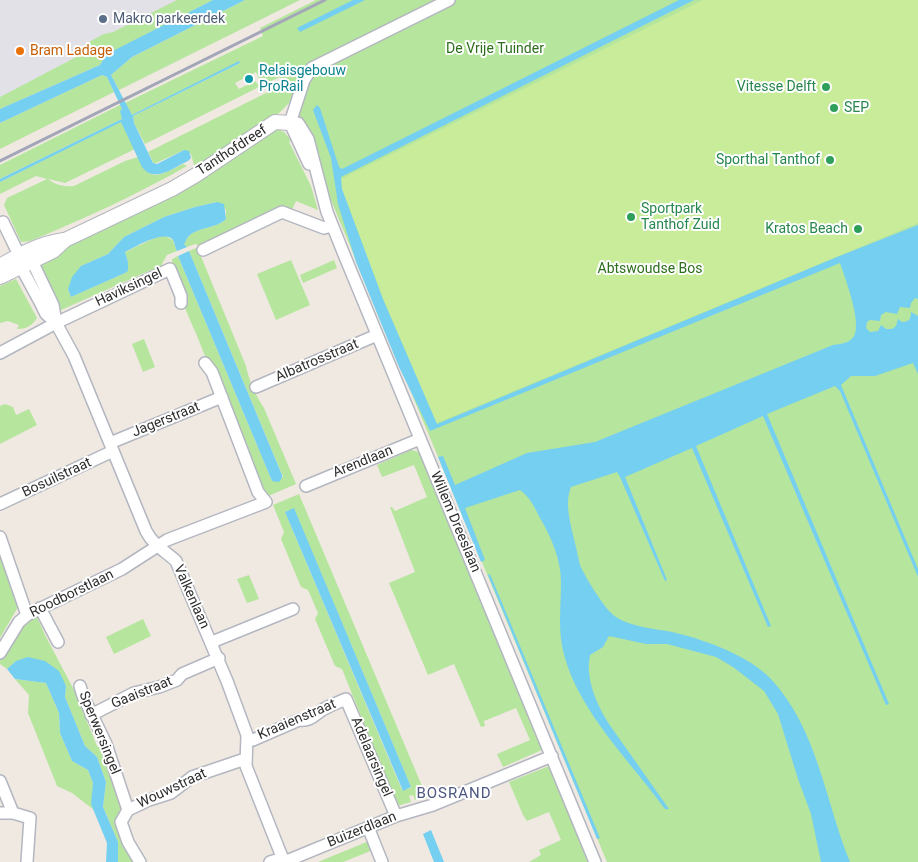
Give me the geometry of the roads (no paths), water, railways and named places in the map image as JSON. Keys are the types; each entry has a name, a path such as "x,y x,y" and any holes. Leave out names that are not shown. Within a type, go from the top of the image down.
{"street":[{"path":"290,123 304,80 312,68 450,0"},
{"name":"Tanthofdreef","path":"0,266 24,261 53,251 65,240 172,189 276,122 290,123"},
{"name":"Willem Dreeslaan","path":"290,123 298,123 308,139 318,181 332,226 595,862"},
{"path":"202,250 282,212 324,228 332,226"},
{"name":"Valkenlaan","path":"3,222 24,261 46,314 56,323 74,356 146,531 157,546 176,561 212,642 247,740 246,766 283,860"},
{"name":"Tanthofdreef","path":"0,277 24,261"},
{"name":"Haviksingel","path":"56,323 170,269 181,296 181,303"},
{"path":"0,353 56,323"},
{"name":"Albatrosstraat","path":"256,387 377,336"},
{"path":"157,546 167,540 266,502 255,483 212,372 205,363"},
{"name":"Jagerstraat","path":"112,447 222,397"},
{"name":"Arendlaan","path":"306,486 420,439"},
{"name":"Bosuilstraat","path":"0,504 112,447"},
{"path":"0,537 27,615"},
{"name":"Roodborstlaan","path":"0,653 19,622 27,615 122,569 157,546"},
{"path":"40,608 58,642"},
{"path":"212,642 292,609"},
{"name":"Gaaistraat","path":"91,714 128,696 159,688 177,680 182,674 219,658"},
{"name":"Sperwersingel","path":"80,686 80,690 106,744 128,810 120,822 128,842 140,862"},
{"name":"Kraaienstraat","path":"247,740 252,740 299,720 319,714 322,710 346,699"},
{"name":"Adelaarsingel","path":"346,699 396,816"},
{"name":"Buizerdlaan","path":"270,862 283,860 396,816 433,805 552,756"},
{"name":"Wouwstraat","path":"128,810 149,800 171,793 192,777 245,759"},
{"path":"0,782 13,813"},
{"path":"0,813 13,813 30,818 27,862"},
{"path":"368,827 382,862"}],"water":[{"path":"213,0 245,0 132,57 111,75 132,115 239,61 240,63 133,116 134,123 153,163 157,164 184,150 189,151 191,158 188,161 165,173 153,174 147,172 142,167 121,122 0,182 0,179 122,119 120,111 122,109 107,77 102,75 0,123 0,109 100,65 107,54"},
{"path":"353,0 365,0 300,32 297,28"},
{"path":"679,0 694,0 341,177 342,189 383,299 437,424 918,225 918,299 915,298 910,308 900,307 897,314 886,312 881,315 880,321 870,320 867,322 866,328 870,332 878,331 881,325 886,329 892,329 896,326 898,319 902,322 909,320 911,312 918,316 918,374 913,363 875,376 851,376 841,385 918,569 918,577 840,391 835,386 767,414 889,704 886,705 763,416 696,446 771,626 768,627 692,448 625,477 667,580 665,581 617,472 571,487 568,500 570,522 580,565 594,590 611,613 633,625 688,636 739,656 771,679 787,699 810,743 850,862 821,862 811,814 778,714 764,691 733,667 716,657 667,644 646,644 609,636 603,647 590,655 589,673 593,691 600,709 609,724 669,809 665,809 608,737 572,679 561,639 561,573 551,541 532,503 520,490 465,508 485,560 481,562 438,457 443,456 455,485 527,453 595,442 833,345 848,342 854,336 856,321 852,300 840,263 430,431 399,367 356,262 338,204 331,158 313,110 317,105 320,108 339,167 342,169"},
{"path":"217,202 224,204 226,219 217,225 196,231 187,238 184,244 187,247 177,251 173,240 169,237 149,240 125,252 128,271 71,297 68,289 72,277 81,266 108,254 124,237 164,217"},
{"path":"189,251 282,475 279,482 272,481 178,256"},
{"path":"294,508 411,787 403,791 285,512"},
{"path":"490,574 600,838 597,839 488,575"},
{"path":"28,657 45,661 59,671 66,686 65,697 85,746 97,757 106,782 103,807 118,842 118,862 106,862 107,843 91,804 93,783 88,770 72,761 60,733 59,713 46,683 15,679 7,669 16,661"},
{"path":"431,830 444,862 434,862 423,834"}],"railway":[{"path":"0,161 325,0"}],"place":[{"name":"Makro parkeerdek","path":"103,19"},
{"name":"Bram Ladage","path":"20,51"},
{"name":"Relaisgebouw ProRail","path":"249,79"},
{"name":"Vitesse Delft","path":"826,87"},
{"name":"SEP","path":"834,108"},
{"name":"Sporthal Tanthof","path":"830,160"},
{"name":"Sportpark Tanthof Zuid","path":"631,217"},
{"name":"Kratos Beach","path":"858,229"}],"district":[{"name":"BOSRAND","path":"454,794"}],"park label":[{"name":"De Vrije Tuinder","path":"495,49"},
{"name":"Abtswoudse Bos","path":"650,269"}]}
